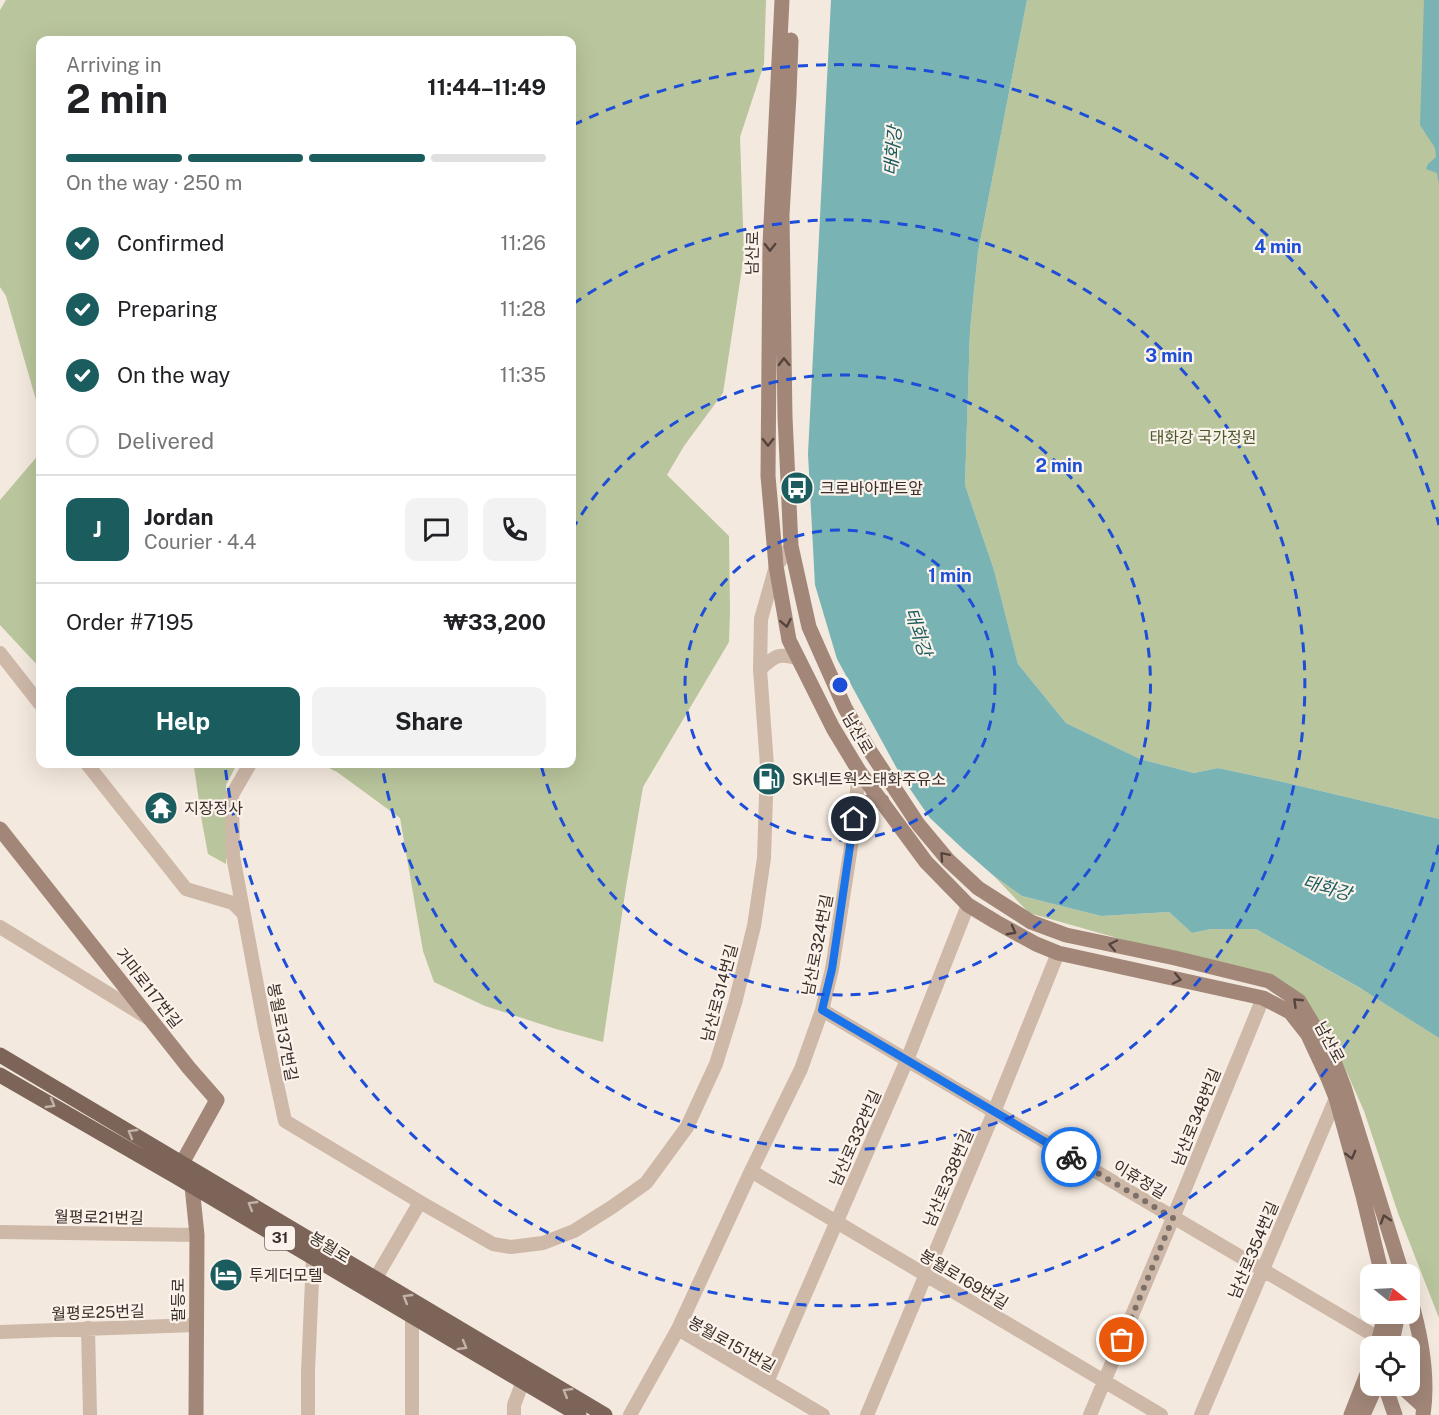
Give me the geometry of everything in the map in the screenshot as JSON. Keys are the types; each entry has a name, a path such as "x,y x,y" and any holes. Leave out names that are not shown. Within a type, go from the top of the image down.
{"main road":[{"name":"남산로","path":"782,0 770,256 768,476 776,566 789,639 833,728 859,771 926,862 968,904 1035,944 1058,953 1263,998 1290,1012 1308,1035 1336,1098 1379,1264"},
{"name":"남산로","path":"792,0 782,215 785,417 791,546 809,627 845,708 868,748 918,824 948,860 978,888 1031,922 1066,934 1269,981 1299,1001 1332,1056 1344,1087 1399,1264"},
{"path":"854,819 866,802 882,801"},
{"name":"거마로117번길","path":"0,829 150,1020 217,1100 179,1170"},
{"path":"0,1056 179,1170 371,1284 605,1415"},
{"name":"봉월로","path":"0,1075 179,1170 192,1186 313,1257 371,1284 412,1317 579,1415"},
{"name":"팔등로","path":"192,1186 197,1235 196,1415"},
{"path":"1418,1324 1425,1375 1424,1411"},
{"path":"1351,1415 1362,1396"},
{"path":"1363,1415 1367,1396"},
{"path":"1388,1396 1395,1415"},
{"path":"1410,1396 1424,1411"}],"street":[{"name":"남산로314번길","path":"420,1202 493,1244 511,1247 543,1243 574,1231 646,1183 687,1127 716,1064 735,1003 754,926 764,858 767,766 760,669 761,619 776,566 791,546"},
{"path":"0,653 36,699"},
{"path":"760,669 778,655 788,655 799,659"},
{"path":"90,768 186,889 234,903 243,913"},
{"name":"봉월로137번길","path":"248,768 232,795 234,856 243,913 285,1121 420,1202"},
{"name":"남산로324번길","path":"678,1329 801,1069 822,1010 832,969 859,771"},
{"name":"남산로332번길","path":"767,1382 907,1060 968,904"},
{"path":"0,927 150,1020"},
{"name":"남산로338번길","path":"867,1415 1058,953"},
{"name":"남산로348번길","path":"1090,1415 1263,998"},
{"name":"이휴정길","path":"822,1010 1369,1336"},
{"name":"남산로354번길","path":"1201,1415 1336,1098"},
{"name":"봉월로169번길","path":"748,1177 836,1222 1161,1415"},
{"path":"371,1284 420,1202"},
{"name":"월평로21번길","path":"0,1232 197,1235"},
{"path":"308,1415 313,1257"},
{"path":"412,1317 412,1415"},
{"name":"월평로25번길","path":"0,1332 196,1325"},
{"path":"88,1329 90,1415"},
{"name":"봉월로151번길","path":"630,1415 678,1329 823,1415"},
{"path":"514,1415 514,1405 523,1381"}],"green space":[{"path":"6,0 766,0 764,64 740,137 744,255 723,393 684,446 667,475 729,536 729,642 643,787 603,1042 485,1006 434,982 423,951 400,818 329,768 576,768 576,36 36,36 36,400 6,296 0,287 0,10"},
{"name":"태화강 국가정원","path":"1027,0 1439,0 1439,819 1218,768 1194,773 1140,759 1066,723 1018,664 994,570 965,485 970,330 978,252"},
{"path":"36,458 36,664 0,625 0,500"},
{"path":"194,768 235,768 226,785 226,864 208,854"},
{"path":"994,876 1022,896 1101,916 1169,912 1192,933 1211,929 1256,929 1370,994 1439,1038 1439,1318 1420,1264 1418,1264 1398,1213 1364,1111 1332,1039 1299,1001 1269,981 1029,913"}],"water":[{"name":"태화강","path":"831,0 1027,0 978,252 970,330 965,485 994,570 1018,664 1066,723 1140,759 1194,773 1218,768 1439,819 1439,1038 1360,988 1256,929 1211,929 1192,933 1169,912 1101,916 1022,896 994,876 930,818 901,776 837,659 815,585 808,454"},
{"path":"1424,0 1439,0 1439,184 1437,173 1426,169 1436,157 1435,148 1420,125"}],"way so far":[{"path":"1071,1157 1173,1218 1122,1340"}],"place":[{"name":"크로바아파트앞","path":"797,488"},
{"name":"SK네트웍스태화주유소","path":"769,779"},
{"name":"지장정사","path":"161,808"},
{"name":"투게더모텔","path":"226,1275"}],"route":[{"path":"854,819 832,969 822,1010 1071,1157"}]}
